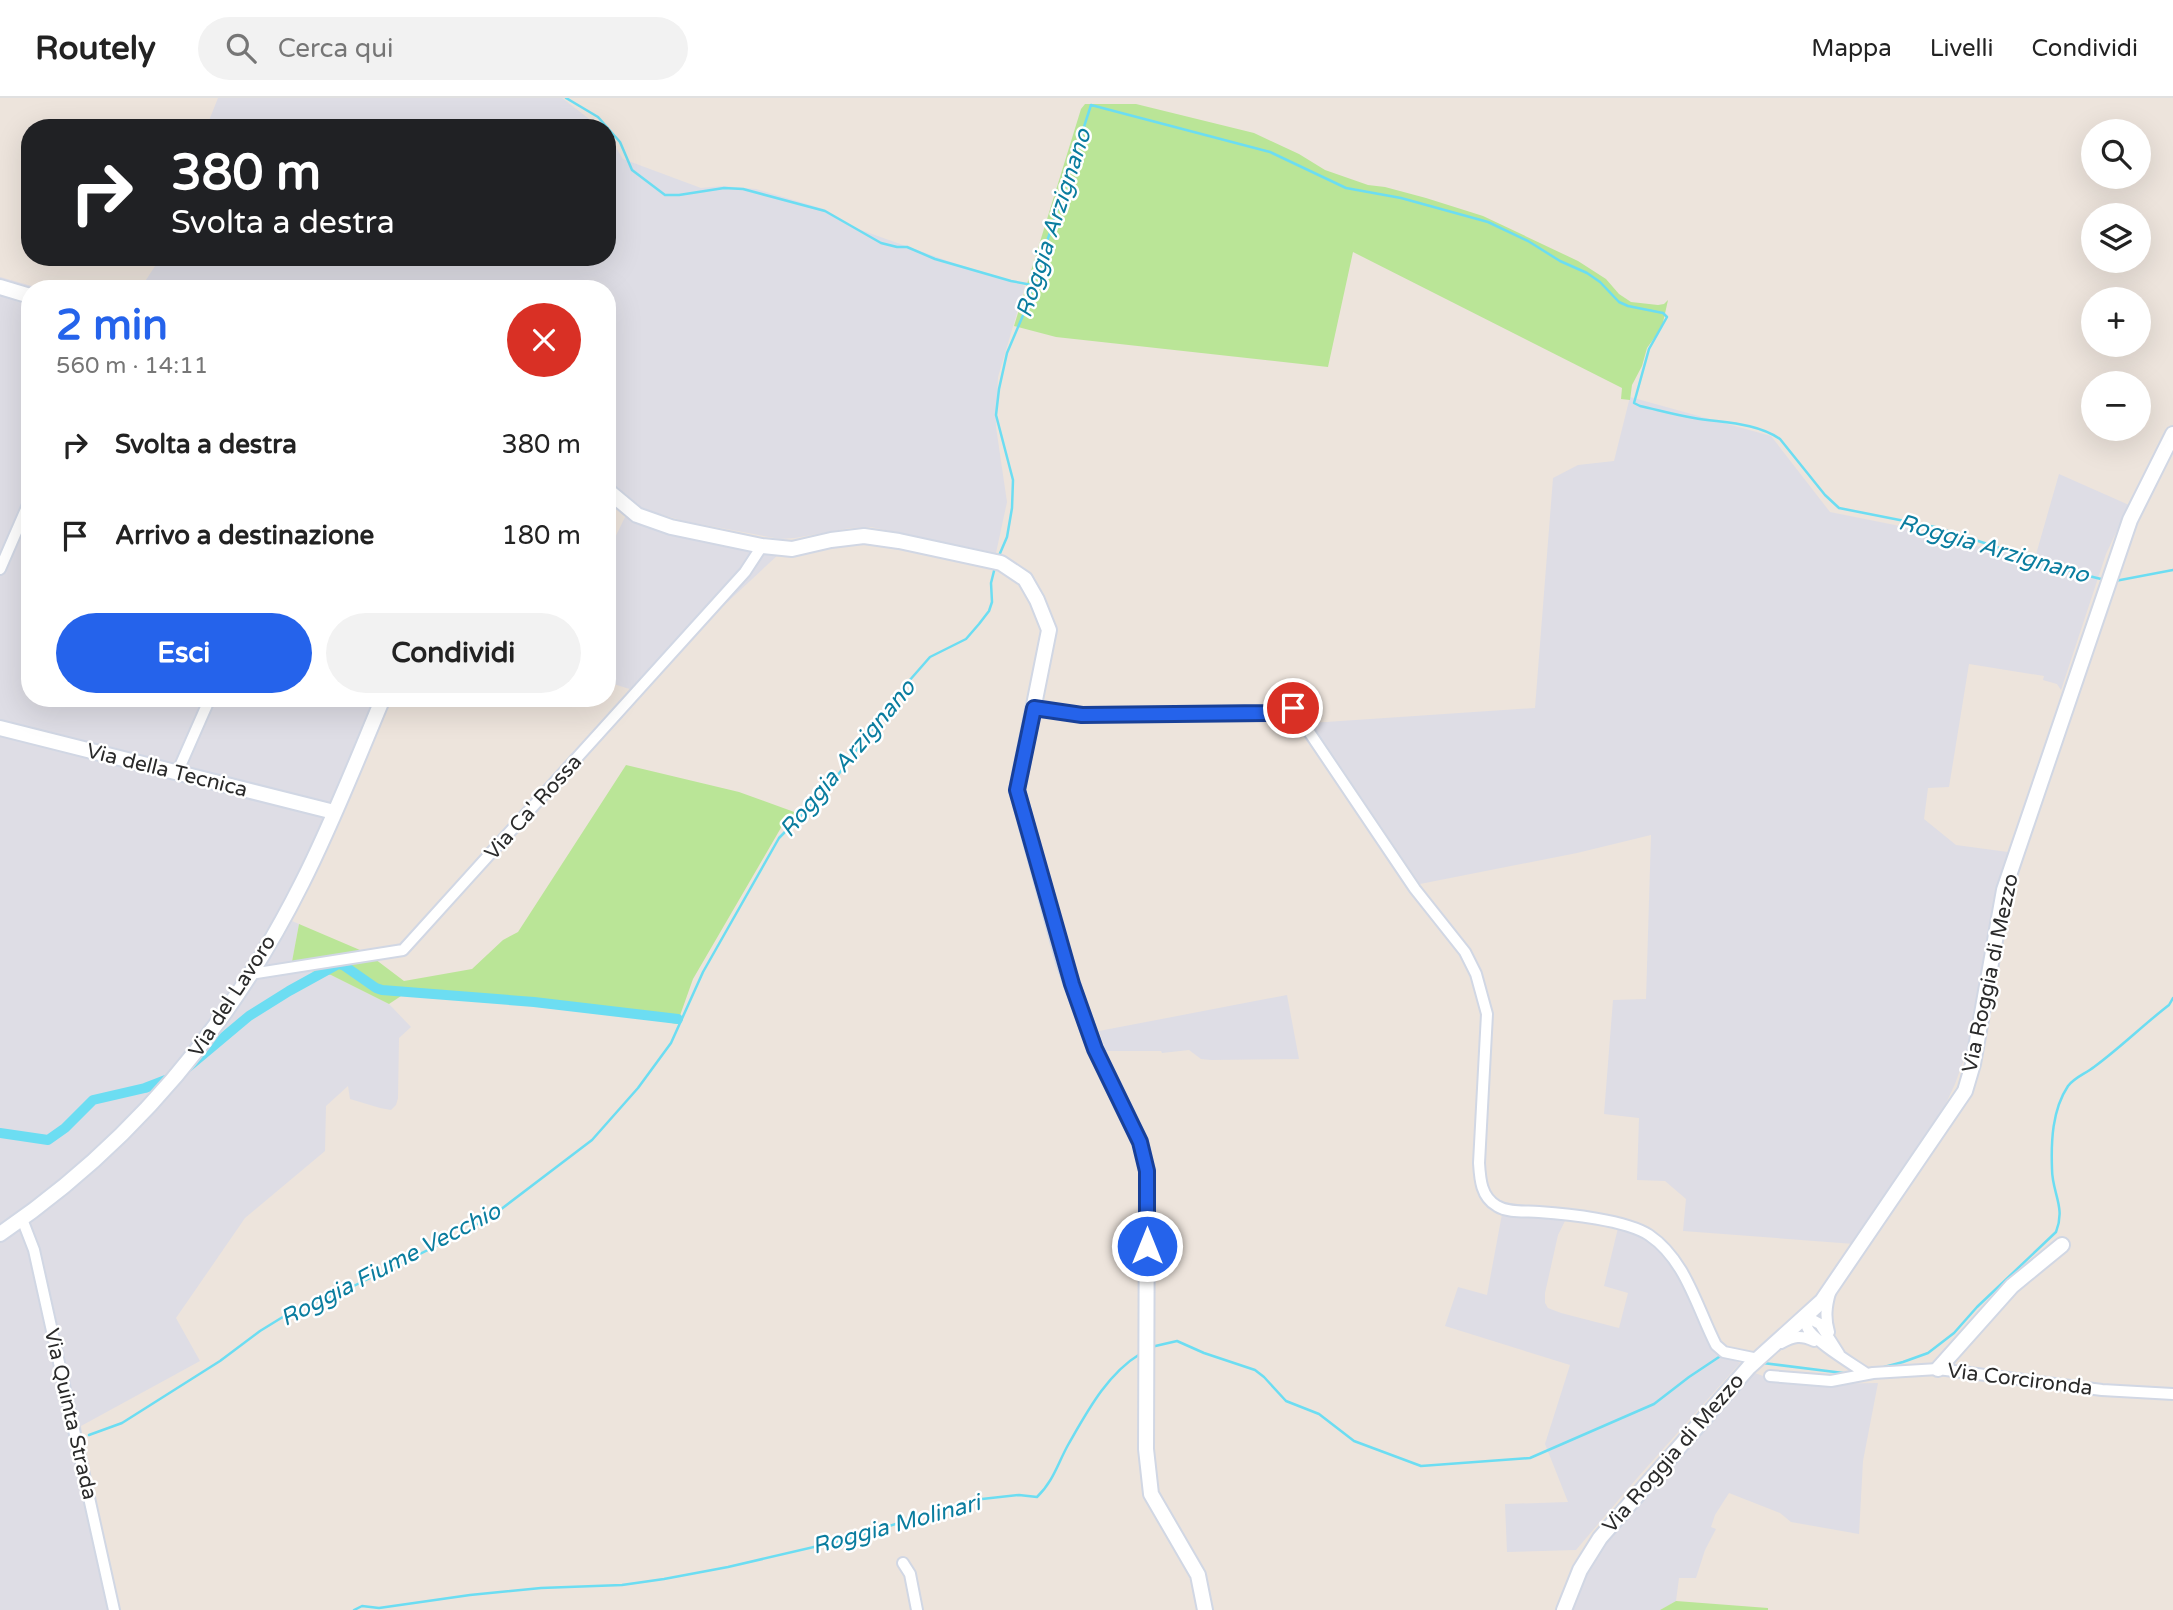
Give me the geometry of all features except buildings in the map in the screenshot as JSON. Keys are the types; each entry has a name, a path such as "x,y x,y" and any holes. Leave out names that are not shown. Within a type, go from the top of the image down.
{"street":[{"path":"0,287 21,293"},
{"name":"Via Roggia di Mezzo","path":"1564,1610 1580,1570 1600,1538 1758,1359 1822,1301 1965,1091 1973,1064 2004,890 2130,520 2173,434"},
{"path":"616,498 637,515 671,527 762,546 792,549 864,536 1000,563 1025,579 1037,600 1049,630 1017,790 1065,962 1095,1049 1140,1142 1147,1171 1146,1449 1151,1494 1198,1576 1205,1610"},
{"path":"0,569 21,521"},
{"name":"Via Ca' Rossa","path":"251,974 403,950 746,572 762,546"},
{"path":"177,773 206,707"},
{"name":"Via del Lavoro","path":"0,1234 83,1170 132,1125 183,1070 220,1022 251,974 302,883 379,707"},
{"path":"1034,708 1082,715 1268,713 1293,708 1415,889 1465,952 1476,974 1487,1014 1479,1163 1481,1185 1489,1199 1496,1206 1508,1210 1605,1221 1634,1227 1648,1234 1681,1270 1716,1345 1724,1352 1758,1359 1795,1336 1805,1337 1839,1354 1867,1374"},
{"name":"Via della Tecnica","path":"0,728 334,812"},
{"name":"Via Quinta Strada","path":"22,1219 34,1250 114,1610"},
{"path":"1938,1369 2012,1286 2062,1245"},
{"path":"1832,1285 1826,1304 1826,1318 1828,1330 1839,1354"},
{"path":"1805,1316 1820,1324 1839,1354"},
{"name":"Via Corcironda","path":"1770,1376 1832,1381 1867,1374 1938,1369 2102,1390 2173,1394"},
{"path":"903,1563 910,1574 917,1610"}],"shaded area":[{"path":"218,98 562,98 589,119 210,119"},
{"path":"616,148 623,159 701,188 723,186 756,189 824,209 858,229 1025,286 998,377 996,427 1007,502 996,553 871,527 780,539 684,521 657,513 629,513 780,553 633,690 616,685 616,536 627,513 616,505 616,280 146,280 155,266 616,266"},
{"path":"0,277 21,283 21,707 381,707 310,868 292,921 299,924 291,967 331,975 389,1004 411,1027 399,1038 396,1105 391,1110 350,1099 348,1086 326,1106 325,1151 245,1218 176,1318 200,1361 81,1426 99,1566 108,1610 0,1610"},
{"path":"1630,397 1771,436 1830,512 1968,544 2035,558 2059,474 2129,505 2106,554 2061,690 2057,684 2043,680 2044,676 1969,664 1949,787 1928,788 1924,819 1956,845 2008,852 1996,892 1966,1054 1955,1084 1940,1116 1854,1244 1683,1231 1686,1199 1665,1181 1637,1180 1639,1118 1604,1114 1613,1000 1646,999 1651,835 1577,853 1420,884 1311,723 1535,708 1553,478 1578,465 1614,461"},
{"path":"1287,995 1299,1059 1211,1060 1201,1059 1189,1050 1162,1053 1106,1051 1099,1031"},
{"path":"1502,1214 1565,1221 1558,1235 1545,1303 1548,1308 1561,1313 1619,1328 1628,1293 1604,1286 1618,1228 1647,1239 1673,1267 1719,1355 1740,1363 1576,1550 1507,1552 1505,1504 1568,1502 1545,1444 1570,1365 1445,1326 1458,1287 1487,1295"},
{"path":"1755,1373 1771,1379 1816,1384 1878,1383 1863,1461 1859,1534 1791,1522 1780,1513 1729,1493 1715,1515 1711,1527 1716,1529 1705,1550 1696,1578 1679,1578 1676,1601 1660,1610 1568,1610 1584,1569 1725,1407 1721,1403 1742,1379 1750,1379"}],"green space":[{"path":"1085,104 1136,104 1254,133 1299,154 1325,170 1368,185 1426,198 1483,216 1578,261 1606,279 1619,294 1631,302 1658,305 1668,300 1662,327 1647,348 1642,366 1632,385 1630,400 1621,399 1622,388 1353,252 1328,367 1056,337 1014,326 1081,109"},
{"path":"626,765 739,792 797,813 782,826 693,979 677,1024 592,1008 404,994 389,1004 331,975 291,967 299,924 367,953 404,981 472,969 503,940 518,932"},
{"path":"1676,1601 1768,1608 1768,1610 1660,1610"}],"waterway":[{"path":"566,98 600,119"},
{"name":"Roggia Arzignano","path":"998,558 1007,537 1013,480 996,415 999,389 1007,353 1024,313 1091,105 1270,152 1346,188 1401,198 1488,222 1587,273 1619,302 1663,313 1667,317 1649,349 1634,403 1687,417 1749,426 1770,433 1780,439 1825,495 1839,508 1935,527 2105,580"},
{"path":"616,137 632,170 665,195 724,188 743,189 825,211 881,243 907,247 935,259 1032,285"},
{"name":"Roggia Fiume Vecchio","path":"89,1435 122,1423 299,1307 333,1296 463,1233 500,1210 592,1140 638,1088 671,1043 703,972 779,838 829,787 902,689 930,657 966,639 979,624 992,602 991,583 995,567"},
{"name":"Roggia Arzignano","path":"2115,581 2173,570"},
{"name":"Roggia Arzignano","path":"187,1068 249,1016 338,964 382,990 534,1002 678,1019"},
{"name":"Roggia Molinari","path":"1884,1367 1928,1353 1954,1333 1977,1307 2056,1232 2060,1215 2053,1178 2052,1148 2056,1116 2063,1095 2074,1080 2113,1052 2169,1005 2173,998"},
{"name":"Roggia Arzignano","path":"0,1133 48,1140 65,1128 93,1100 145,1088 171,1078"},
{"name":"Roggia Molinari","path":"1151,1347 1177,1341 1255,1370 1286,1401 1319,1414 1354,1441 1421,1466 1530,1458 1654,1404 1722,1355"},
{"name":"Roggia Molinari","path":"354,1610 362,1606 379,1608 470,1595 541,1588 622,1585 664,1579 844,1540 973,1500 1019,1495 1037,1497 1051,1479 1068,1445 1099,1395 1118,1372 1140,1354"},
{"name":"Roggia Molinari","path":"1763,1363 1843,1373"}],"route":[{"path":"1147,1246 1147,1171 1140,1142 1095,1049 1072,984 1017,790 1034,708 1082,715 1268,713 1293,708"}]}
